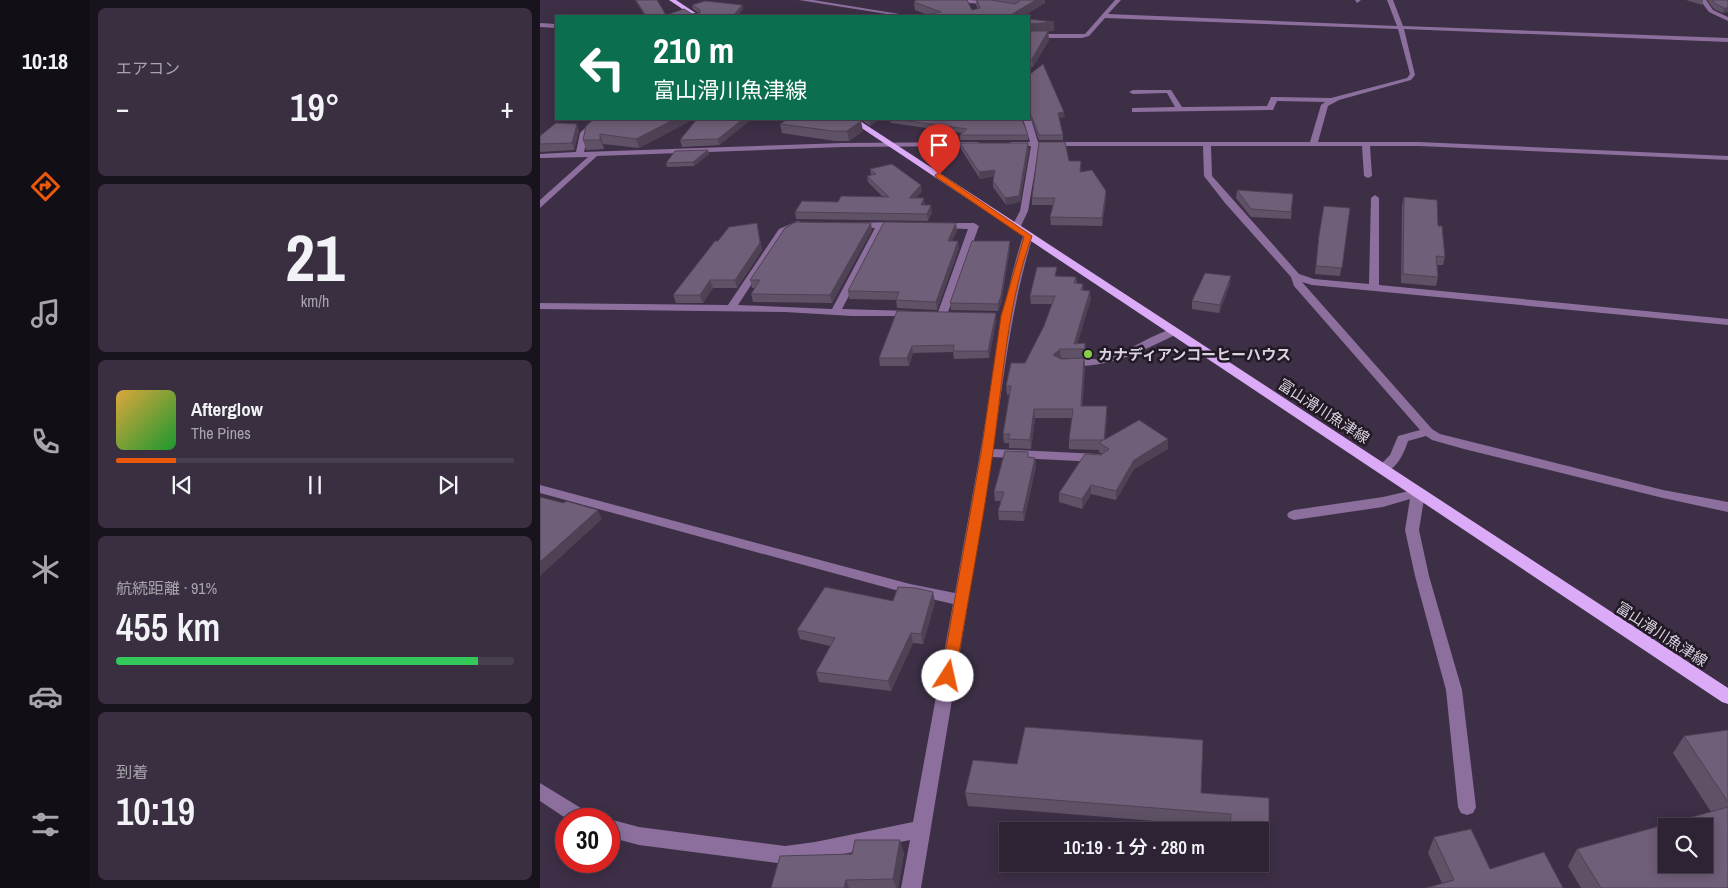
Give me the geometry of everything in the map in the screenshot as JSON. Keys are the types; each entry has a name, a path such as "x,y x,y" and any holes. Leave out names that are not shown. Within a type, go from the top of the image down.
{"main road":[{"path":"672,0 695,15"},
{"name":"富山滑川魚津線","path":"854,120 1728,697"}],"street":[{"path":"802,0 902,15"},
{"path":"1030,36 1080,37 1087,35 1118,0"},
{"path":"1135,110 1270,108 1274,99 1332,100 1409,79 1412,74 1401,28 1390,0"},
{"path":"1703,0 1711,11 1728,20"},
{"path":"969,1 995,4"},
{"path":"969,1 973,9"},
{"path":"1102,16 1728,40"},
{"path":"540,26 555,26"},
{"path":"1134,92 1169,91 1180,109"},
{"path":"1313,145 1325,105 1332,100"},
{"path":"1016,228 1024,211 1036,144 1028,120"},
{"path":"579,155 584,133 593,125"},
{"path":"540,156 843,145 988,144"},
{"path":"1007,144 1419,144 1728,158"},
{"path":"1207,145 1208,176 1228,201 1296,276 1312,282 1728,322"},
{"path":"1366,145 1368,176"},
{"path":"540,205 594,155"},
{"path":"1374,288 1375,198"},
{"path":"730,308 782,231 795,224 805,224"},
{"path":"843,225 909,225"},
{"path":"835,312 881,225"},
{"path":"540,306 785,308 835,312 937,315 974,226 928,226"},
{"path":"911,888 987,453 1001,316 1028,236"},
{"path":"1296,276 1298,284 1428,432 1436,437 1663,494 1728,507"},
{"path":"1061,363 1101,362 1119,357 1173,332"},
{"path":"1382,469 1392,462 1399,451 1402,439 1428,432"},
{"path":"987,453 1101,458"},
{"path":"540,489 910,589 962,600"},
{"path":"1294,515 1383,502 1418,493 1412,530 1422,576 1454,690 1467,807"},
{"path":"540,791 566,808"},
{"path":"620,831 638,836 785,854 815,851 921,829"}],"building":[{"path":"636,0 657,0 666,15 645,15"},
{"path":"916,0 967,0 972,10 980,8 977,0 1015,4 1020,0 1036,0 1011,15 924,15 941,12 914,2"},
{"path":"1712,0 1728,0 1728,8 1716,4"},
{"path":"705,1 742,5 734,15 666,15 684,9 692,14 700,13 700,10 692,5"},
{"path":"1030,19 1054,22 1030,24"},
{"path":"1030,31 1048,31 1032,59 1030,59"},
{"path":"1043,64 1064,112 1058,113 1063,135 1039,135 1030,112 1030,74"},
{"path":"593,120 673,120 636,139 600,134 600,140 583,140 586,126"},
{"path":"696,120 742,120 718,139 680,140"},
{"path":"786,120 861,121 847,131 780,124"},
{"path":"901,120 1022,120 1028,135 960,135 967,129"},
{"path":"556,123 577,124 572,143 540,144 540,136"},
{"path":"1039,142 1065,142 1069,161 1081,161 1080,172 1092,170 1106,191 1102,218 1050,217 1055,198 1032,198"},
{"path":"960,143 1028,143 1019,196 1005,198 993,181 995,170 979,172"},
{"path":"708,150 693,162 666,163 675,151"},
{"path":"892,164 921,185 909,198 924,198 921,205 931,205 927,214 795,212 802,201 838,202 841,196 889,197 867,176 876,174 870,169"},
{"path":"1237,190 1293,194 1291,212 1251,209"},
{"path":"1404,197 1437,200 1438,226 1442,226 1445,257 1436,256 1438,277 1403,274"},
{"path":"1324,206 1350,208 1342,268 1316,266"},
{"path":"796,222 871,223 830,295 751,294 760,280 750,280 785,228"},
{"path":"884,222 956,223 948,241 958,241 936,302 896,300 899,292 848,291"},
{"path":"757,223 760,243 735,280 710,280 700,295 673,295 715,241 718,241 729,227"},
{"path":"972,241 1010,241 998,304 950,303"},
{"path":"1037,267 1057,267 1055,276 1076,277 1074,283 1083,284 1081,290 1090,291 1074,344 1085,343 1085,349 1060,349 1053,355 1061,359 1084,358 1081,406 1107,406 1104,440 1139,420 1168,439 1134,460 1116,491 1091,485 1082,499 1059,493 1085,454 1101,455 1109,449 1099,443 1103,440 1069,440 1073,409 1034,409 1030,440 1008,439 1010,434 1003,434 1011,386 1006,386 1011,363 1025,363 1044,326 1055,296 1030,296"},
{"path":"1205,273 1231,276 1220,305 1192,301"},
{"path":"897,311 996,313 988,351 953,351 954,345 912,346 907,358 879,358"},
{"path":"1005,451 1028,452 1028,457 1035,458 1023,512 998,511 1004,492 994,492"},
{"path":"540,497 564,503 566,501 598,510 540,562"},
{"path":"825,587 893,601 898,587 916,588 933,592 921,634 911,633 888,681 816,672 835,638 797,630"},
{"path":"1025,727 1203,740 1201,793 1269,798 1269,822 1231,822 1231,814 965,793 973,760 1017,764"},
{"path":"1728,730 1728,802 1684,736"},
{"path":"1728,807 1728,888 1601,888 1577,849 1658,826 1658,873 1713,873 1713,818 1688,818"},
{"path":"1471,829 1490,869 1544,852 1563,888 1426,888 1454,880 1434,837"},
{"path":"855,840 900,840 893,879 846,880 844,888 771,888 780,856 852,854"}],"place":[{"name":"カナディアンコーヒーハウス","path":"1088,354"}],"route":[{"path":"939,175 1028,236 1006,316 987,453 948,676"}]}
